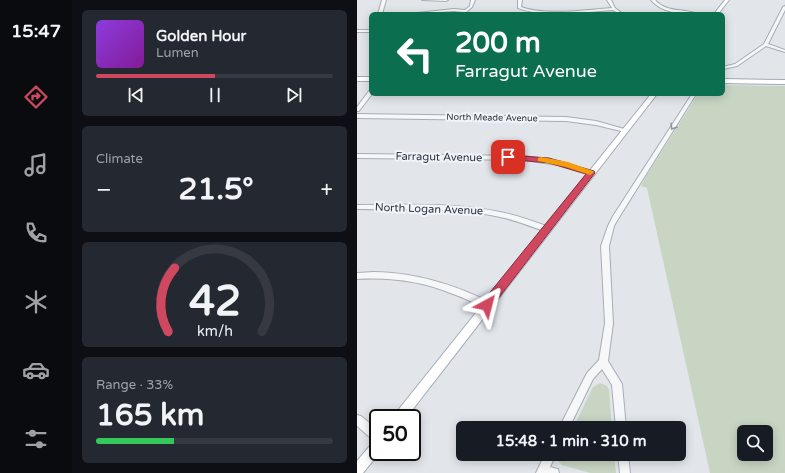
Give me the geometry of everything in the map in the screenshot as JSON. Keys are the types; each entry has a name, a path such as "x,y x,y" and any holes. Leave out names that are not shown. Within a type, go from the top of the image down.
{"main road":[{"path":"719,12 727,1"},
{"path":"357,79 369,79"},
{"path":"725,81 785,83"},
{"path":"725,84 785,83"},
{"path":"406,409 651,96"},
{"path":"357,471 369,456"}],"street":[{"path":"381,12 384,0"},
{"path":"424,0 446,0"},
{"path":"432,12 454,10 466,11 471,6 473,0"},
{"path":"520,0 519,7 525,10 533,11 580,11 614,8"},
{"path":"609,0 619,12"},
{"path":"653,0 656,4 664,8 685,12"},
{"path":"718,0 727,1"},
{"path":"725,68 736,65 766,45 785,7"},
{"path":"357,31 369,31"},
{"path":"766,45 785,51"},
{"path":"357,110 369,95"},
{"path":"568,421 590,376 603,362 609,323 605,246 611,226 693,96"},
{"name":"North Meade Avenue","path":"357,116 566,119 596,123 625,130"},
{"name":"Farragut Avenue","path":"357,156 524,158 554,162 591,173"},
{"name":"North Logan Avenue","path":"357,207 458,208 483,210 510,216 547,229"},
{"path":"357,276 395,275 426,281 454,290 487,305"},
{"path":"603,362 617,384 620,421"},
{"path":"357,420 369,430"},
{"path":"547,461 542,471 554,473"},
{"path":"624,461 625,473"}],"green space":[{"path":"725,85 785,86 785,473 710,473 647,188 641,186 697,96 725,96"},
{"path":"600,383 607,386 609,390 611,421 576,421 593,387"},
{"path":"615,461 616,473 590,473 562,465 559,462"}],"slow traffic":[{"path":"541,160 568,165 590,172"}],"route":[{"path":"487,305 591,173 568,165 549,161 508,157"}]}
